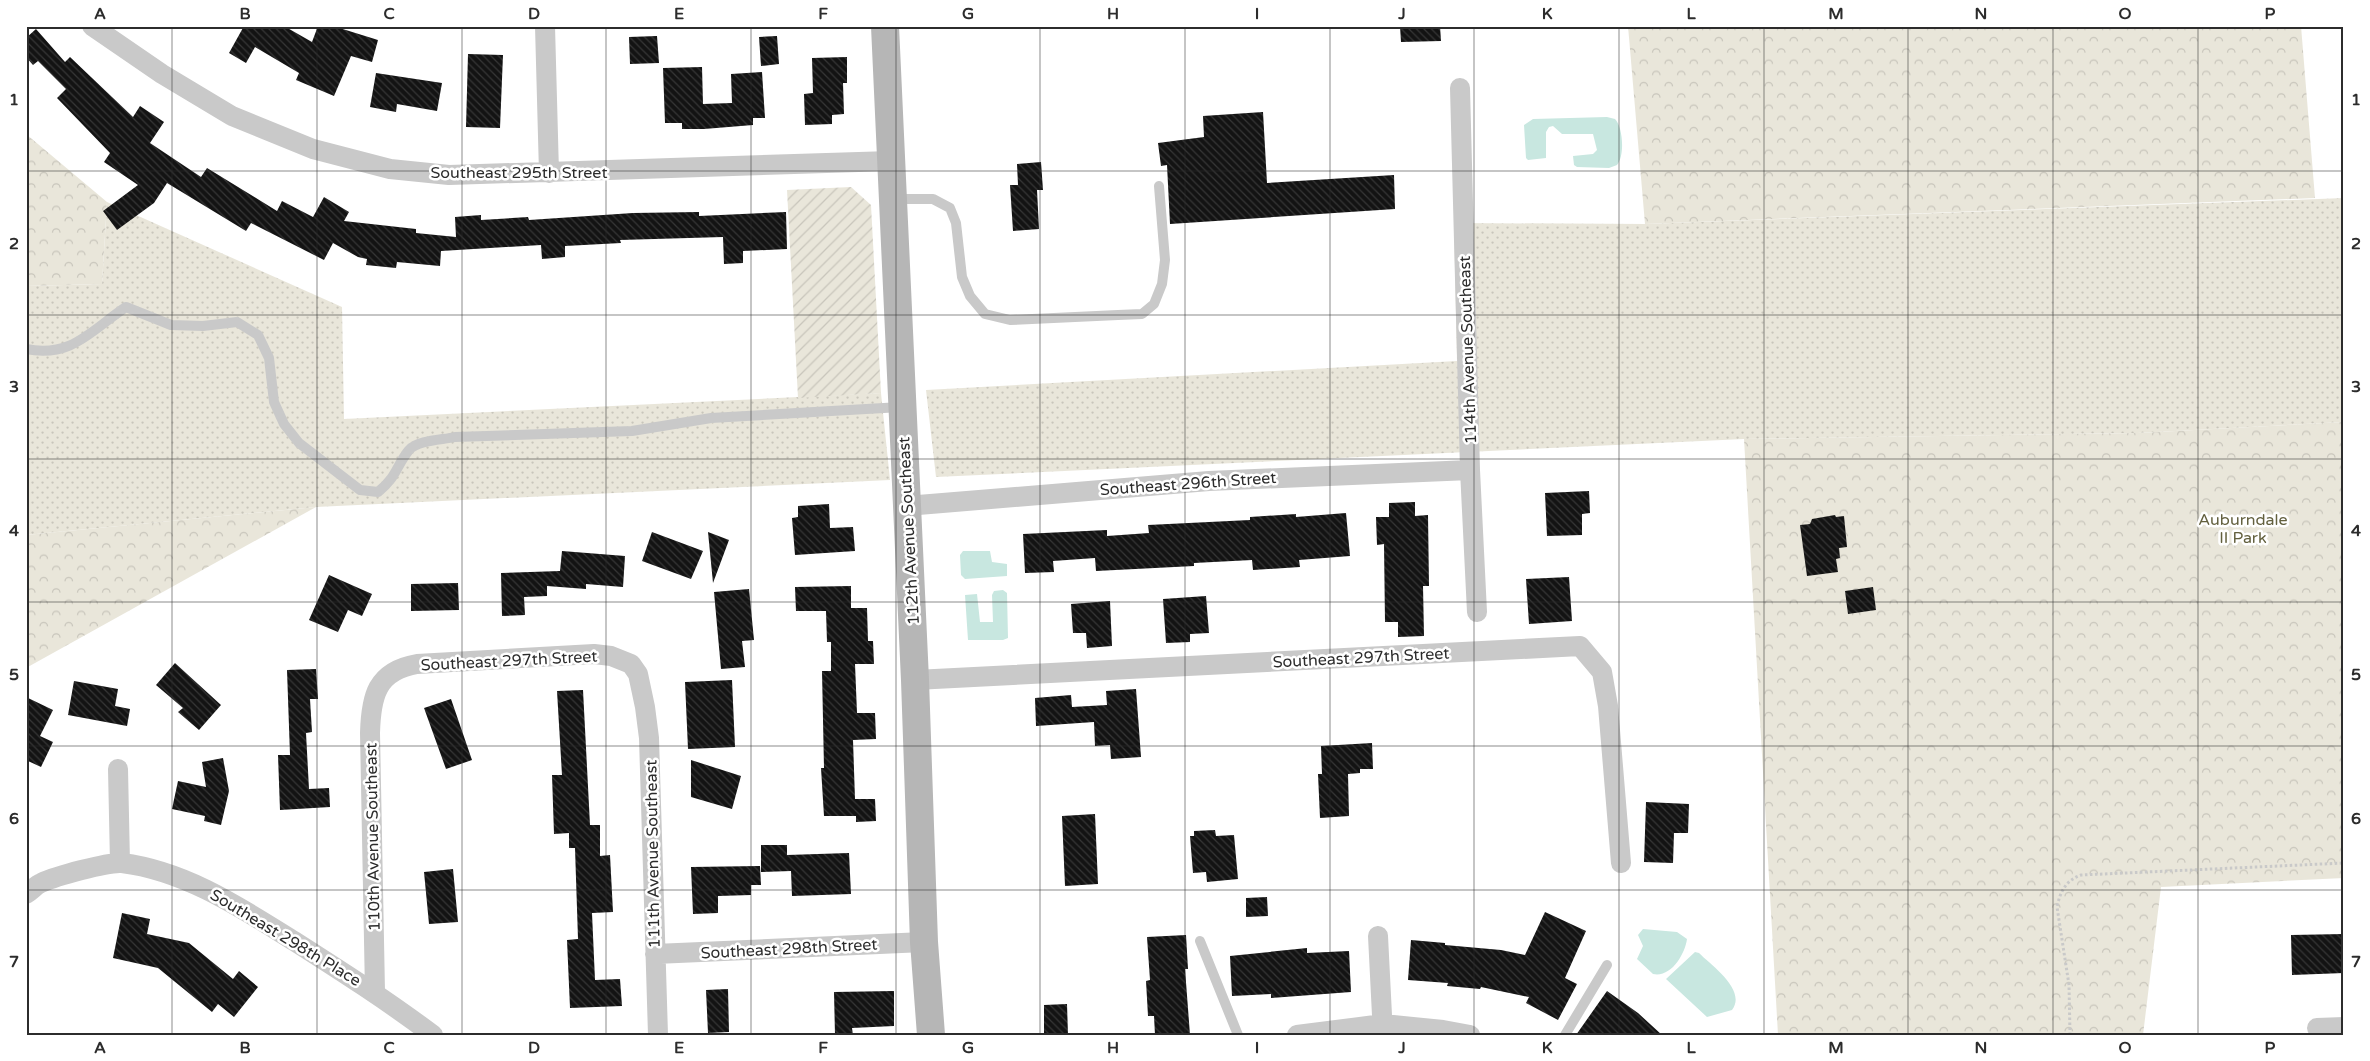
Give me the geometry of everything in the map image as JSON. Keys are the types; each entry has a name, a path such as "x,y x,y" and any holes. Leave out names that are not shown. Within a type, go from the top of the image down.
{"street":[{"path":"545,26 549,174"},
{"name":"112th Avenue Southeast","path":"884,26 915,680 924,942 931,1035"},
{"name":"Southeast 295th Street","path":"97,28 162,74 232,116 313,149 390,169 449,175 549,174 891,161"},
{"name":"114th Avenue Southeast","path":"1460,88 1470,470 1477,612"},
{"name":"Southeast 296th Street","path":"906,506 1209,480 1470,470"},
{"name":"Southeast 297th Street","path":"915,680 1580,646 1602,672 1608,706 1621,863"},
{"name":"Southeast 297th Street","path":"380,684 395,670 417,664 594,654 620,659 631,664 638,674"},
{"name":"111th Avenue Southeast","path":"638,674 649,738 658,1035"},
{"name":"110th Avenue Southeast","path":"375,992 370,733 372,705 380,684"},
{"path":"118,769 120,863"},
{"name":"Southeast 298th Place","path":"33,889 77,872 120,863 161,871 213,892 375,992 433,1035"},
{"path":"1378,936 1383,1029"},
{"name":"Southeast 298th Street","path":"655,954 924,942"},
{"path":"2317,1028 2344,1027"},
{"path":"1297,1035 1383,1029 1443,1030 1470,1035"}],"lane":[{"path":"892,199 933,199 950,208 956,223 962,277 970,296 985,314 1010,320 1142,314 1154,304 1162,284 1164,260 1159,186"},
{"path":"26,348 42,352 61,350 80,341 126,307 171,325 203,326 237,322 258,335 269,358 274,402 284,424 299,443 360,490 378,492 392,480 410,449 427,442 455,437 632,431 711,418 902,407"},
{"path":"1200,941 1238,1035"},
{"path":"1565,1035 1607,965"}],"path":[{"path":"2070,1035 2069,985 2057,907 2059,896 2071,878 2081,875 2344,863"}],"green space":[{"path":"1628,26 2301,26 2315,198 1645,224"},
{"path":"26,134 107,202 102,284 26,286"},
{"path":"851,187 871,205 881,393 798,398 787,190"},
{"path":"2344,198 2344,422 2138,433 1744,439 936,477 926,390 1457,361 1454,223 1645,224"},
{"path":"107,202 342,307 344,419 881,393 890,480 316,507 26,535 26,286 102,284"},
{"name":"Auburndale II Park","path":"2344,422 2344,878 2161,887 2143,1035 1778,1035 1744,439 2138,433"},
{"path":"316,507 26,668 26,535"}],"shaded area":[{"path":"1607,117 1615,119 1620,128 1622,149 1620,161 1617,165 1609,168 1577,167 1574,165 1573,156 1593,154 1597,150 1593,134 1562,134 1553,126 1549,127 1546,132 1546,158 1528,160 1526,158 1524,125 1533,119"},
{"path":"963,551 990,551 992,562 1007,564 1007,576 965,579 961,575 960,555"},
{"path":"1003,590 1007,593 1008,638 1003,640 968,640 965,595 977,594 980,622 993,622 992,595 994,591"},
{"path":"1643,929 1677,932 1687,939 1680,958 1671,969 1660,974 1653,974 1637,959 1643,946 1638,935"},
{"path":"1695,952 1699,953 1719,971 1732,987 1735,994 1735,1002 1732,1010 1707,1017 1666,979"}],"building":[{"path":"244,26 284,26 312,42 318,26 333,26 378,40 372,62 351,56 334,96 296,80 299,73 255,47 246,63 229,53"},
{"path":"1400,26 1440,26 1441,41 1401,42"},
{"path":"36,29 65,62 70,57 133,117 140,106 164,122 150,143 201,177 207,168 277,211 282,201 313,217 324,197 349,212 344,221 416,229 416,233 456,237 455,217 481,215 481,220 528,217 529,220 633,213 699,212 699,216 786,212 787,249 743,251 743,263 724,264 723,237 620,240 621,243 565,246 565,257 542,259 541,245 441,251 440,266 397,262 396,268 366,265 367,259 358,257 333,243 324,260 251,223 246,231 167,183 154,203 117,230 103,211 138,185 104,162 110,153 57,98 66,89 38,61 33,65 26,57 26,38"},
{"path":"657,36 659,63 630,64 629,37"},
{"path":"777,36 779,64 761,66 759,37"},
{"path":"468,54 503,55 500,128 466,127"},
{"path":"847,57 847,83 843,83 844,114 832,115 832,124 805,125 804,94 813,93 812,58"},
{"path":"702,67 703,104 732,103 731,74 762,72 765,118 753,118 753,125 704,129 682,129 682,123 665,123 663,68"},
{"path":"376,73 442,83 437,111 397,104 396,112 370,107"},
{"path":"1263,112 1267,183 1394,175 1395,209 1170,224 1167,165 1161,166 1158,143 1204,137 1203,116"},
{"path":"1041,162 1043,190 1037,190 1039,229 1013,231 1010,185 1018,185 1017,164"},
{"path":"1589,491 1590,513 1582,514 1582,535 1547,536 1545,493"},
{"path":"1415,502 1415,516 1428,515 1429,586 1423,586 1424,636 1398,637 1398,622 1385,622 1384,544 1377,545 1376,517 1389,517 1389,503"},
{"path":"829,504 830,528 853,527 855,551 795,555 792,518 798,517 798,506"},
{"path":"1346,513 1350,556 1299,560 1300,567 1253,570 1252,560 1194,563 1194,566 1096,571 1095,558 1053,561 1054,572 1025,573 1023,534 1107,530 1107,536 1149,533 1148,525 1250,520 1250,517 1296,514 1296,517"},
{"path":"1835,515 1836,517 1844,516 1847,547 1839,548 1840,558 1836,559 1838,572 1807,576 1800,525 1810,524 1812,519"},
{"path":"652,532 703,551 691,579 642,561"},
{"path":"708,532 729,540 713,583"},
{"path":"562,551 625,556 623,587 586,584 586,589 547,586 547,596 524,597 525,615 502,616 501,573 560,571"},
{"path":"329,575 372,594 362,616 348,610 338,632 309,620"},
{"path":"1569,577 1572,621 1529,624 1526,579"},
{"path":"458,583 459,610 411,611 411,584"},
{"path":"851,586 851,608 867,608 868,641 873,641 874,664 855,664 857,713 875,713 876,739 853,740 855,799 875,799 876,821 856,822 856,816 824,816 821,768 824,768 822,671 831,671 831,642 827,642 826,611 796,611 795,587"},
{"path":"1873,587 1876,610 1848,614 1845,591"},
{"path":"749,589 754,640 742,641 745,667 721,669 714,592"},
{"path":"1206,596 1209,633 1190,634 1190,642 1166,643 1163,599"},
{"path":"1110,601 1112,646 1087,648 1086,633 1073,633 1071,604"},
{"path":"175,663 221,705 199,730 178,712 183,708 156,685"},
{"path":"316,669 318,699 310,699 312,732 306,733 309,789 329,788 330,807 280,810 278,755 290,755 287,670"},
{"path":"732,680 735,747 688,749 685,682"},
{"path":"74,681 118,689 115,706 130,709 127,726 68,715"},
{"path":"1136,689 1141,757 1111,759 1110,745 1095,746 1094,722 1036,726 1035,698 1071,695 1072,707 1107,705 1106,691"},
{"path":"583,690 590,825 600,825 600,856 610,855 613,912 592,913 595,980 620,979 622,1006 570,1008 567,940 578,939 575,848 569,848 569,833 554,834 552,775 562,775 557,691"},
{"path":"26,697 53,710 40,736 53,742 41,767 28,761 26,765"},
{"path":"451,699 472,760 446,769 424,708"},
{"path":"1372,743 1373,769 1360,769 1360,773 1348,774 1349,816 1320,818 1318,774 1322,774 1321,746"},
{"path":"223,758 229,791 221,825 204,821 205,816 172,809 178,781 206,787 202,762"},
{"path":"691,760 741,776 732,809 691,797"},
{"path":"1646,802 1689,804 1688,833 1674,833 1673,863 1644,862"},
{"path":"1095,814 1098,884 1065,886 1062,816"},
{"path":"1215,830 1216,836 1234,835 1238,879 1207,882 1206,872 1193,873 1190,836 1194,836 1194,831"},
{"path":"761,845 787,845 787,855 849,853 851,894 792,896 791,871 761,872"},
{"path":"760,866 761,885 751,885 751,895 718,896 718,913 693,914 691,867"},
{"path":"453,869 458,922 429,924 424,872"},
{"path":"1267,897 1268,916 1246,917 1246,898"},
{"path":"1545,912 1586,931 1565,978 1577,984 1558,1020 1526,1003 1529,997 1481,987 1480,989 1447,986 1448,983 1408,980 1411,940 1501,950 1525,955"},
{"path":"122,913 150,919 147,934 189,943 233,979 239,971 258,987 234,1017 218,1004 212,1012 158,968 113,958"},
{"path":"2344,934 2344,973 2292,975 2291,935"},
{"path":"1186,935 1188,969 1185,969 1190,1035 1155,1035 1154,1016 1148,1016 1146,981 1150,980 1147,937"},
{"path":"1307,948 1307,953 1349,951 1351,992 1271,998 1271,994 1232,996 1230,956"},
{"path":"728,989 729,1032 708,1033 706,990"},
{"path":"894,991 894,1026 852,1028 853,1035 835,1035 834,992"},
{"path":"1607,991 1638,1013 1662,1035 1576,1035"},
{"path":"1067,1004 1068,1035 1044,1035 1044,1005"}]}
